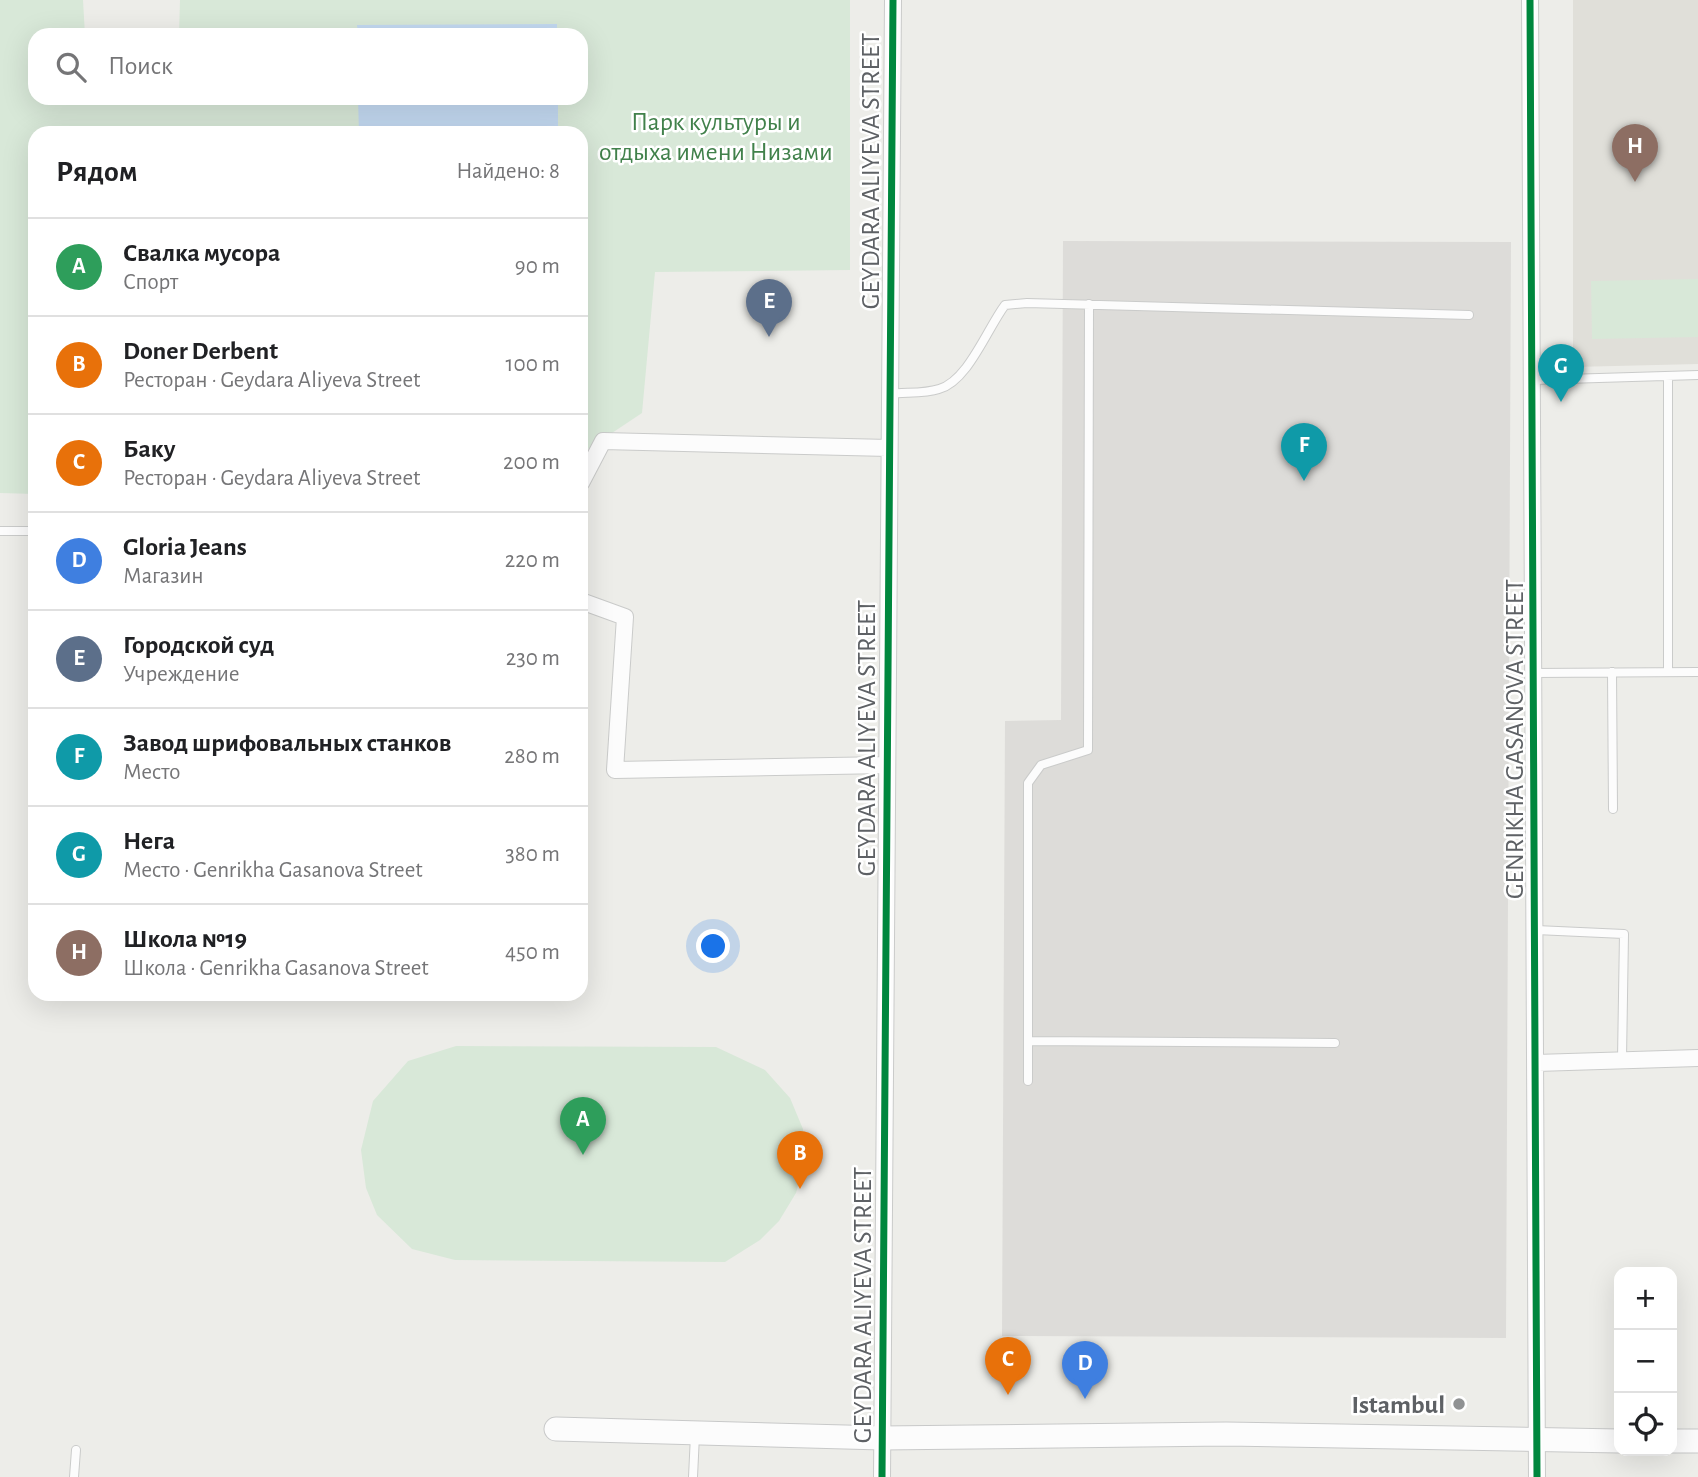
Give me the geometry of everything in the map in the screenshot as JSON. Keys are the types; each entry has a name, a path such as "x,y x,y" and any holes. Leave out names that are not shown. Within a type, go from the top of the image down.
{"street":[{"name":"GEYDARA ALIYEVA STREET","path":"882,1477 892,0"},
{"name":"GENRIKHA GASANOVA STREET","path":"1530,0 1537,1477"},
{"path":"588,470 603,441 889,448"},
{"path":"588,604 625,617 615,770 887,765"},
{"path":"1536,1063 1698,1058"},
{"path":"556,1429 695,1435 882,1438 1226,1434 1538,1442 1614,1441"},
{"path":"1677,1441 1698,1441"}],"lane":[{"path":"890,394 940,389 968,368 988,328 1005,305 1089,304 1469,315"},
{"path":"1028,1081 1028,783 1041,765 1088,750 1089,304"},
{"path":"1533,380 1698,375"},
{"path":"1668,376 1668,672"},
{"path":"0,531 28,531"},
{"path":"1612,672 1613,809"},
{"path":"1534,673 1698,672"},
{"path":"1536,930 1624,934 1622,1059"},
{"path":"1028,1041 1335,1043"},
{"path":"693,1477 695,1435"},
{"path":"74,1477 76,1450"}],"shaded area":[{"path":"1573,0 1698,0 1698,364 1573,367"},
{"path":"1063,241 1511,242 1506,1338 1002,1336 1005,721 1061,720"}],"green space":[{"name":"Парк культуры и отдыха имени Низами","path":"0,0 83,0 85,28 28,28 28,105 588,105 588,28 179,28 180,0 850,0 850,270 655,272 642,413 588,449 588,126 28,126 28,494 0,493"},
{"path":"1698,279 1698,337 1592,339 1591,281"},
{"path":"456,1046 716,1047 765,1070 790,1098 803,1129 804,1161 796,1193 779,1221 760,1240 725,1262 455,1260 412,1249 377,1215 366,1188 361,1150 373,1101 408,1061"}],"water":[{"path":"557,24 557,28 357,28 357,25"},
{"path":"358,105 558,105 558,126 359,126"}],"cycle path":[{"path":"882,1477 893,0"},
{"path":"1530,0 1537,1477"}],"place":[{"name":"Школа №19","path":"1635,182"},
{"name":"Городской суд","path":"769,337"},
{"name":"Нега","path":"1561,402"},
{"name":"Завод шрифовальных станков","path":"1304,481"},
{"name":"Свалка мусора","path":"583,1155"},
{"name":"Doner Derbent","path":"800,1189"},
{"name":"Баку","path":"1008,1395"},
{"name":"Gloria Jeans","path":"1085,1399"},
{"name":"Istambul","path":"1459,1404"}]}
